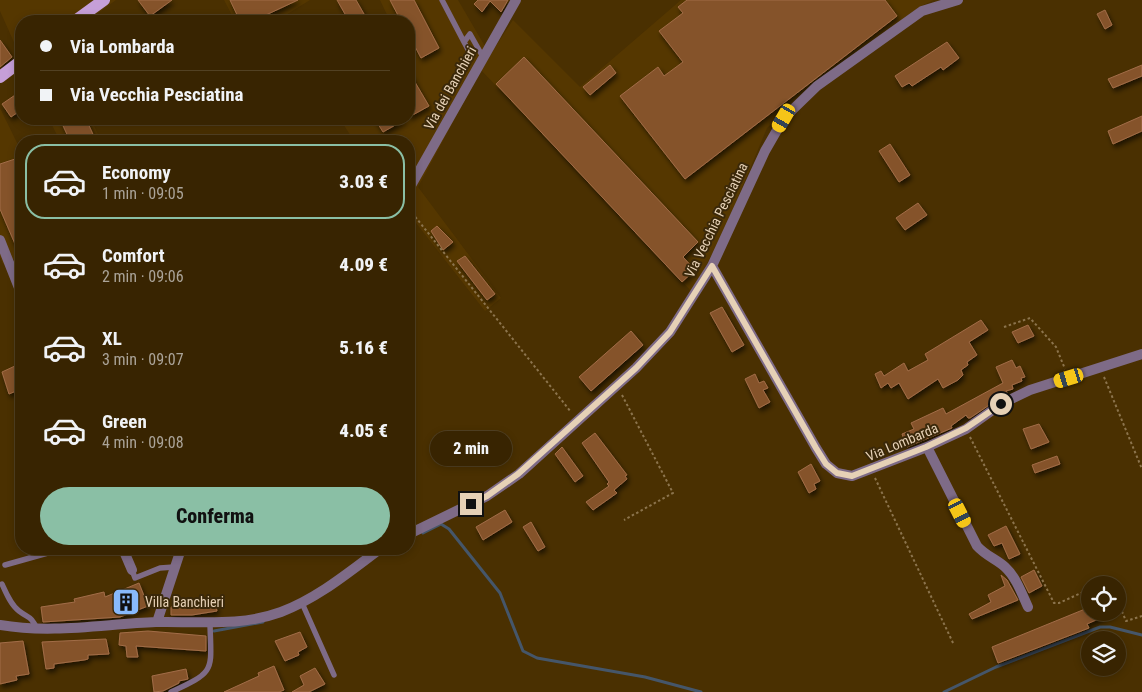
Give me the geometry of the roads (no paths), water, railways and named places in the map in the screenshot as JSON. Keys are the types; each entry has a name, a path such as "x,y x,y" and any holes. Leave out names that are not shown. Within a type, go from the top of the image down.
{"main road":[{"path":"83,15 104,0"},
{"path":"0,77 15,66"}],"street":[{"name":"Via dei Banchieri","path":"415,178 516,0"},
{"name":"Via Vecchia Pesciatina","path":"415,531 487,496 518,474 617,386 670,332 712,266 765,151 784,118 817,86 922,12 958,0"},
{"path":"0,240 15,278"},
{"name":"Via Lombarda","path":"712,266 826,464 837,473 852,476 871,470 966,428 1001,404 1030,390 1142,354"},
{"path":"926,447 977,546 986,557 1004,566 1012,574 1028,608"},
{"path":"126,555 132,570"},
{"path":"157,622 179,555"},
{"path":"0,625 39,630 157,622 210,623 259,619 303,606 372,555"}],"lane":[{"path":"442,0 471,55"},
{"path":"464,42 470,34 483,57"},
{"path":"5,565 41,555"},
{"path":"132,570 135,578 160,568 174,567"},
{"path":"2,584 19,612 31,616 39,630"},
{"path":"303,606 334,675"},
{"path":"172,692 194,682 208,671 211,662 210,623"}],"waterway":[{"path":"423,533 441,524 449,529 500,593 523,651 537,658 645,677 701,692"},
{"path":"214,631 263,622"},
{"path":"944,692 996,667 1100,627 1110,627 1142,635"}],"place":[{"name":"Villa Banchieri","path":"126,602"}]}
